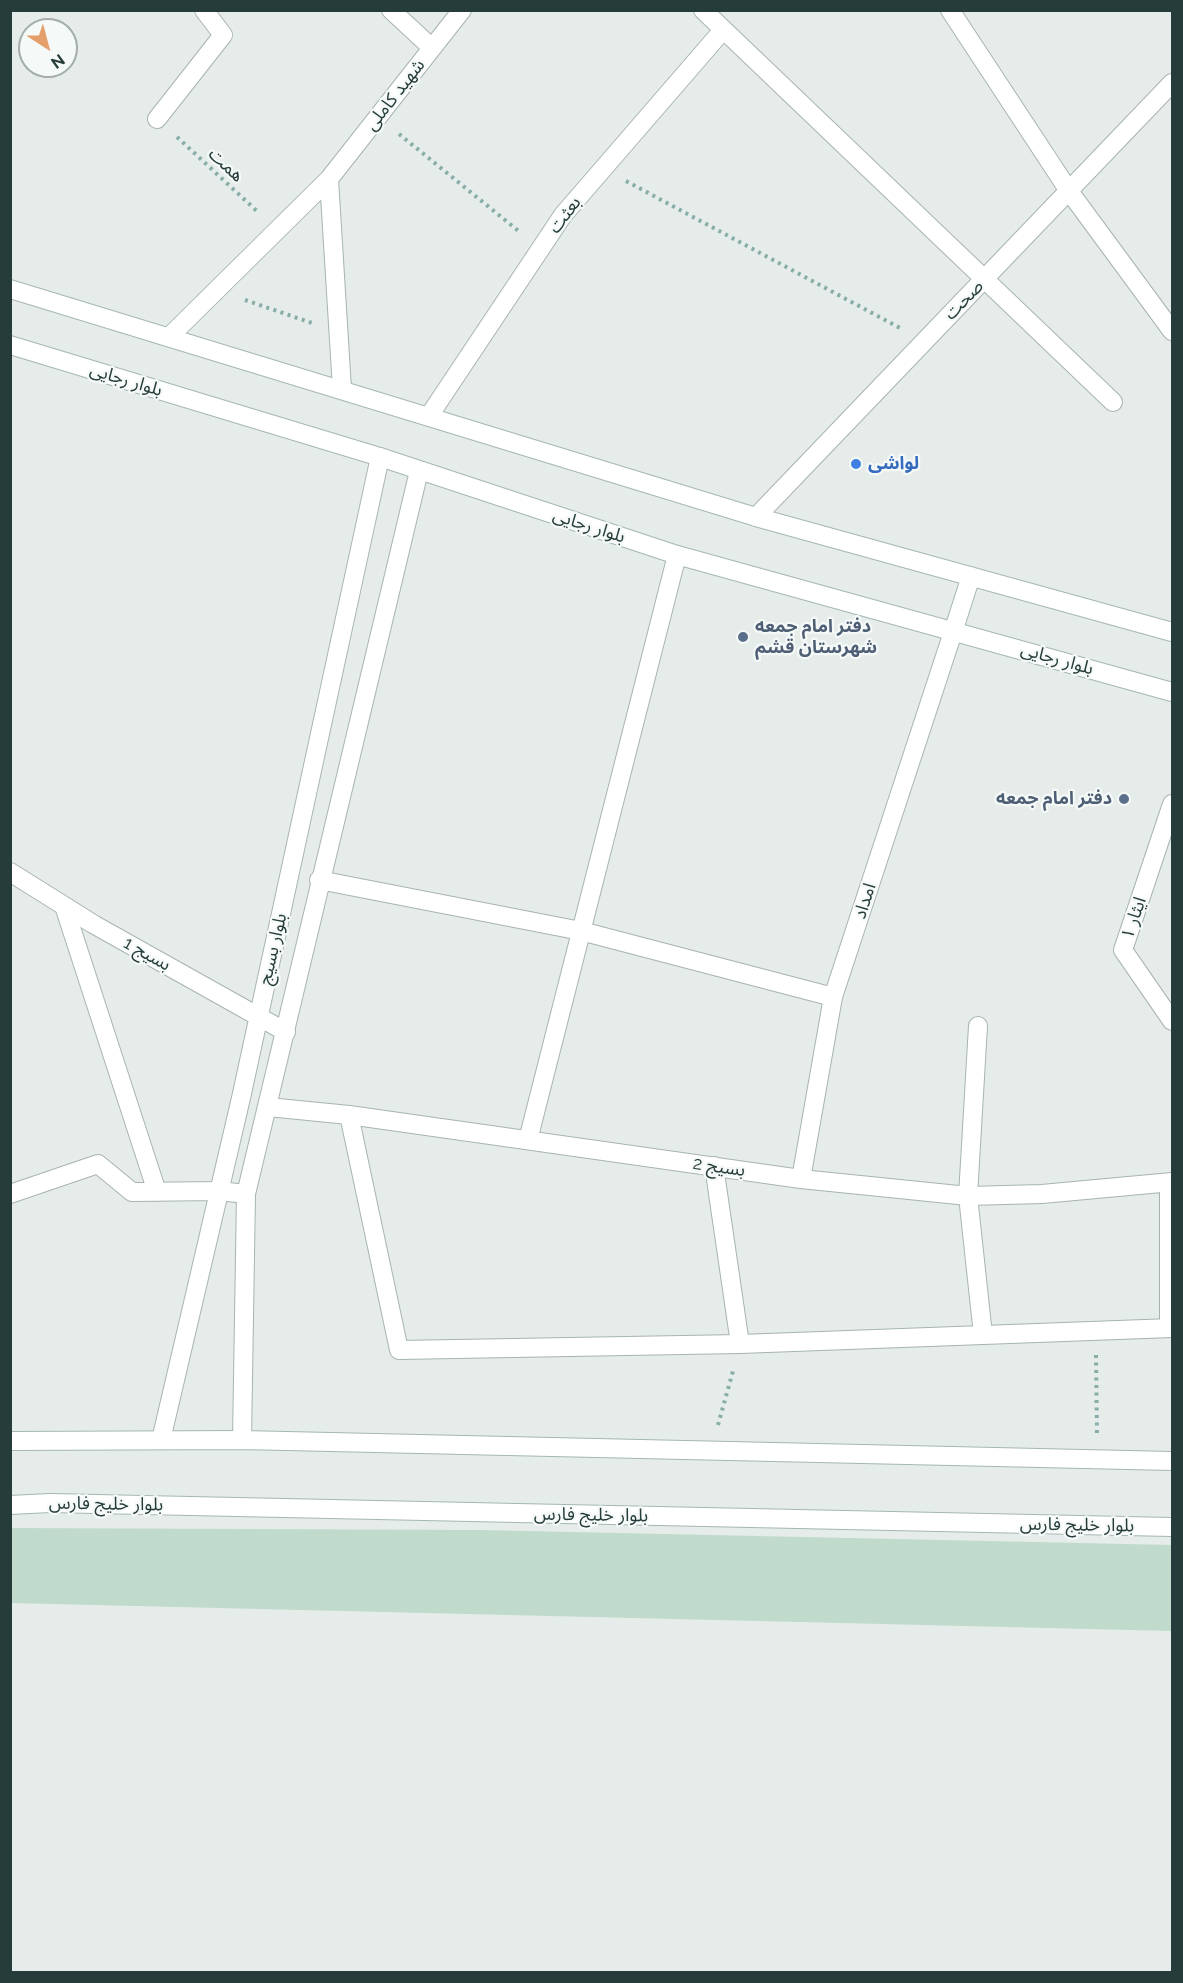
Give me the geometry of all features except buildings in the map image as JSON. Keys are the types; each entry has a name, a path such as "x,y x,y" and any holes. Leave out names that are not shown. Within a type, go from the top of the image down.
{"street":[{"path":"157,119 223,35 204,10"},
{"path":"391,10 432,48"},
{"name":"شهید کاملی","path":"169,337 329,179 462,10"},
{"path":"703,10 1113,402"},
{"path":"950,10 1069,191 1173,331"},
{"name":"بعثت","path":"429,416 563,214 723,30"},
{"name":"صحت","path":"756,517 1173,83"},
{"path":"329,179 342,389"},
{"path":"10,289 756,517 1173,632"},
{"name":"بلوار رجایی","path":"10,345 380,458 677,555 954,629 1173,692"},
{"name":"بلوار بسیج","path":"161,1440 292,867 380,458"},
{"name":"بلوار بسیج","path":"242,1440 246,1194 418,471"},
{"path":"528,1140 677,555"},
{"name":"امداد","path":"801,1179 833,997 972,576"},
{"name":"ایثار ۱","path":"1173,804 1123,950 1173,1021"},
{"name":"بسیج 1","path":"10,872 64,906 286,1032"},
{"path":"319,880 581,931 833,997"},
{"path":"64,906 157,1192"},
{"path":"978,1026 968,1196 984,1335"},
{"name":"بسیج 2","path":"268,1107 349,1115 801,1179 968,1196 1042,1194 1171,1183"},
{"path":"349,1115 399,1350 740,1344 1171,1328 1171,1183"},
{"path":"10,1194 98,1164 132,1192 219,1191 246,1194"},
{"path":"714,1166 740,1344"},
{"path":"10,1441 242,1440 1173,1461"},
{"name":"بلوار خلیج فارس","path":"10,1505 50,1503 1173,1527"}],"path":[{"path":"378,117 540,249"},
{"name":"همت","path":"157,119 277,230"},
{"path":"603,169 924,342"},
{"path":"216,290 338,332"},
{"path":"1096,1330 1098,1460"},
{"path":"711,1452 740,1344"}],"green space":[{"path":"11,1528 480,1530 1172,1545 1172,1631 11,1603"}],"place":[{"name":"لواشی","path":"856,464"},
{"name":"دفتر امام جمعه شهرستان قشم","path":"743,637"},
{"name":"دفتر امام جمعه","path":"1124,799"}]}
